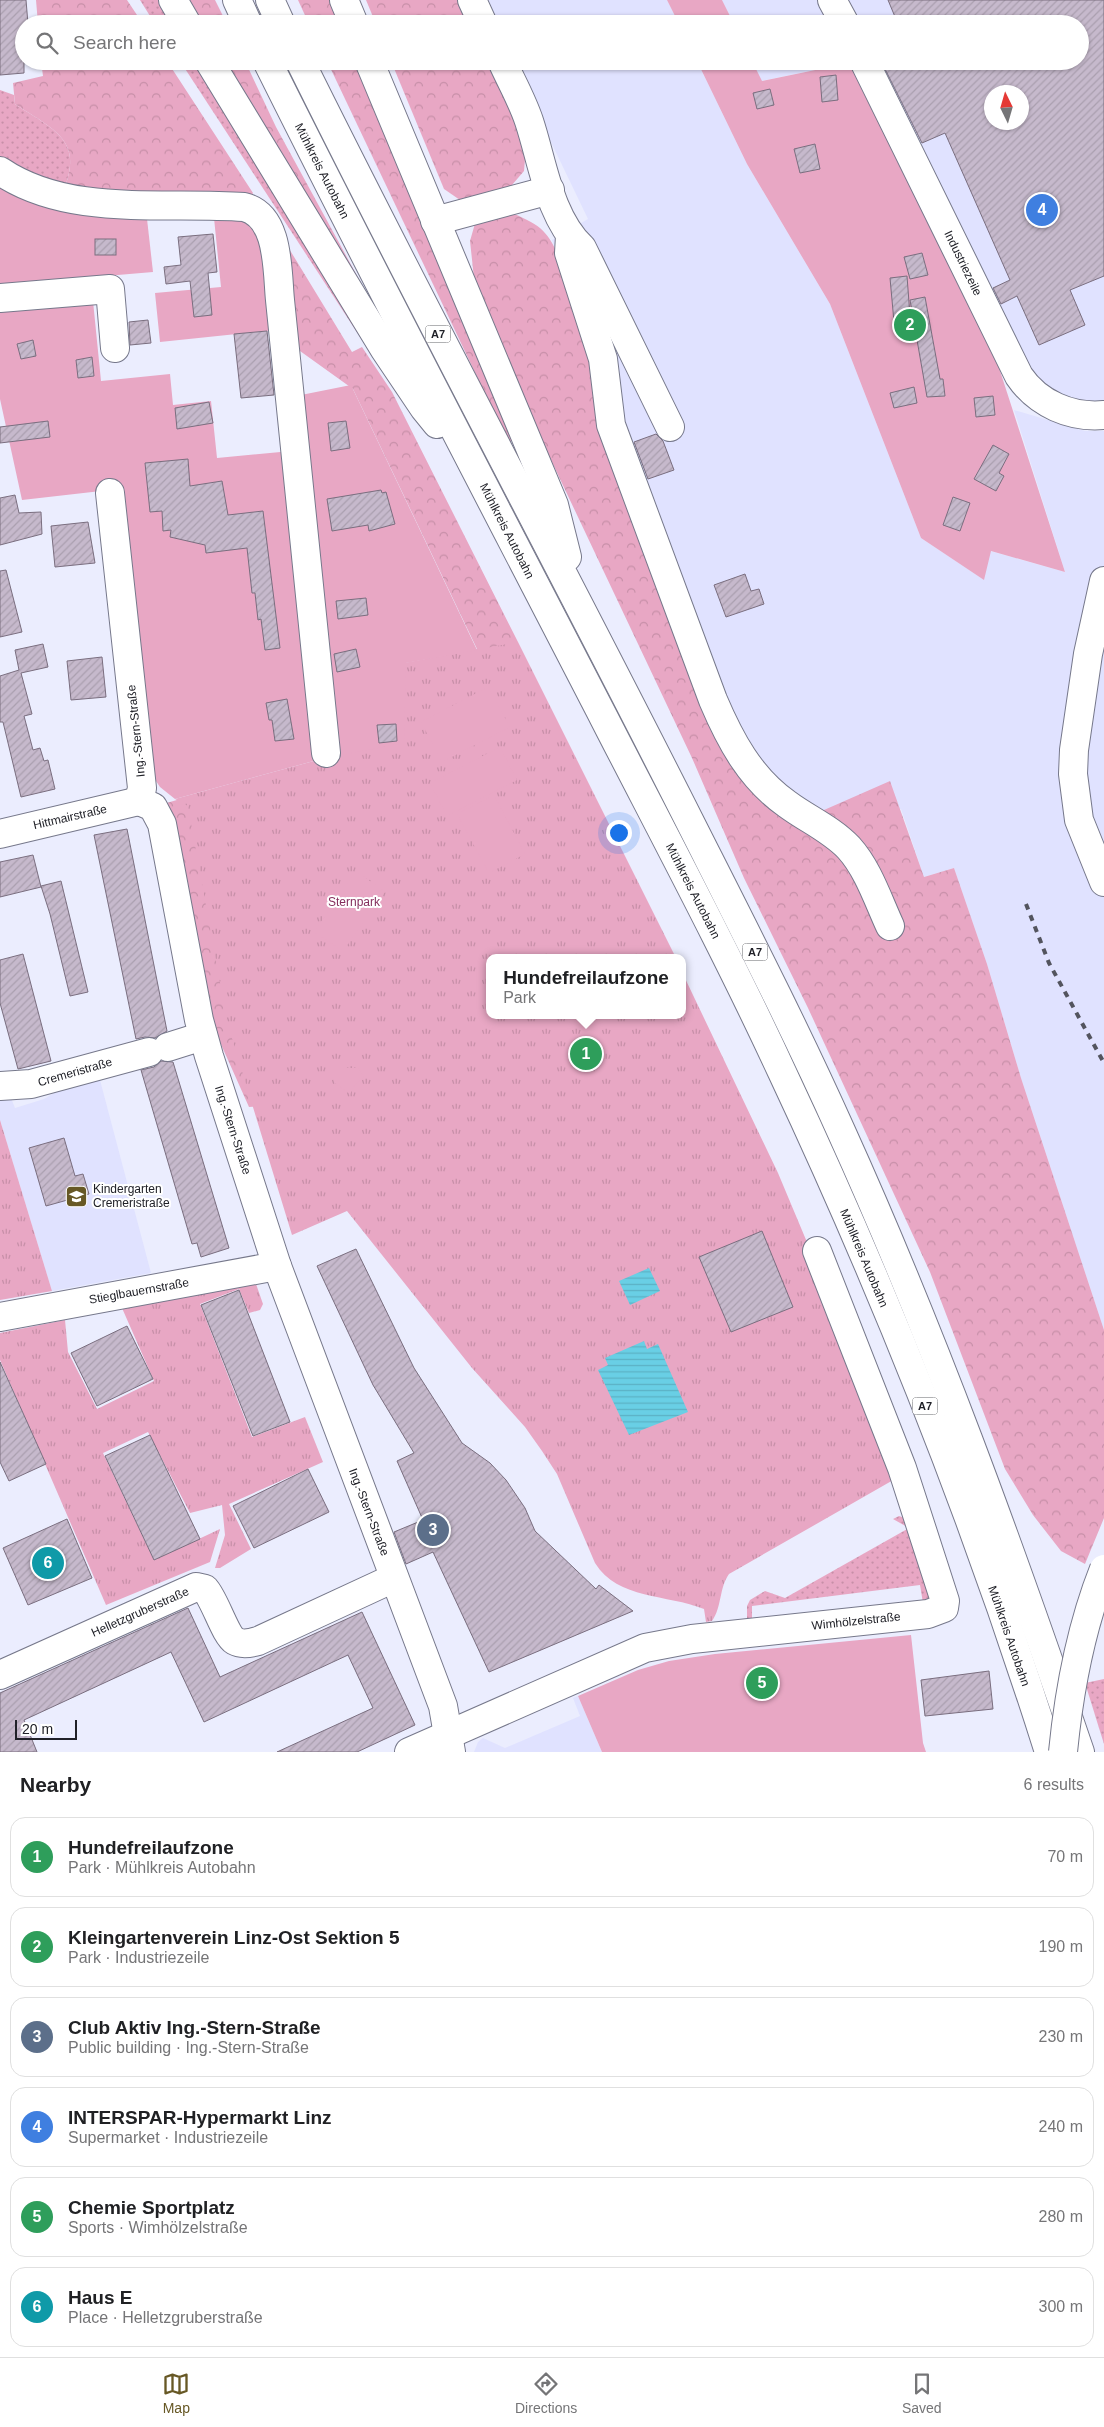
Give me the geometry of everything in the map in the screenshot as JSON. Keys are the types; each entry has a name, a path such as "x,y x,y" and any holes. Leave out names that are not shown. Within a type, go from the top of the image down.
{"main road":[{"path":"173,0 182,15"},
{"path":"237,0 244,15"},
{"path":"270,0 278,15"},
{"path":"344,0 350,15"},
{"path":"472,0 479,15"},
{"path":"832,0 840,15"},
{"path":"214,70 385,350 424,408 475,469"},
{"name":"Mühlkreis Autobahn","path":"272,70 715,934 781,1068 828,1171 928,1414 987,1573 1049,1752"},
{"name":"A7","path":"305,70 435,329 579,605 797,1037 886,1232 971,1443 1080,1752"},
{"path":"373,70 554,505 579,605"},
{"path":"506,70 529,121 550,190 570,236 582,248 670,427"},
{"name":"Industriezeile","path":"868,70 1022,381 1030,391 1056,408 1073,413 1104,415"},
{"path":"0,171 24,185 68,200 244,207 257,212 267,224 272,240 280,300 326,753"},
{"path":"435,221 550,190"},
{"path":"570,236 569,253 603,359 611,425 712,700 729,737 744,761 766,787 787,804 836,836 850,849 864,871 890,926"},
{"path":"0,298 110,289 115,348"},
{"name":"Ing.-Stern-Straße","path":"110,493 142,788 139,801 153,807 162,824 203,1036 277,1266 443,1706 450,1743"},
{"path":"1104,581 1088,654 1074,750 1073,774 1079,820 1104,882"},
{"name":"Hittmairstraße","path":"1,829 139,801"},
{"name":"Cremeristraße","path":"0,1086 31,1084 203,1036"},
{"name":"Wimhölzelstraße","path":"409,1752 450,1743 622,1656 658,1644 928,1614 944,1608 944,1601 902,1468 817,1252"},
{"name":"Stieglbauernstraße","path":"0,1317 277,1266"},
{"path":"1062,1752 1080,1652 1104,1569"},
{"name":"Helletzgruberstraße","path":"0,1676 196,1587 205,1589 212,1597 229,1634 235,1641 247,1643 258,1641 394,1578"}],"shaded area":[{"path":"482,0 667,0 674,15 490,15"},
{"path":"722,0 822,0 830,15 730,15"},
{"path":"842,0 1104,0 1104,401 1092,402 1069,398 1048,387 1031,373 878,70 1089,70 1089,15 850,15"},
{"path":"516,70 701,70 747,164 830,304 921,538 983,579 990,551 1065,572 1014,410 1085,431 1104,431 1104,1330 1021,1078 987,964 954,868 924,877 901,809 799,821 747,776 552,240 588,219"},
{"path":"756,70 815,70 761,81"},
{"name":"Kindergarten Cremeristraße","path":"100,1080 151,1273 52,1291 0,1120 0,1099 11,1098 15,1108 44,1099 54,1093"},
{"path":"578,1696 602,1752 474,1752 478,1742 483,1738 505,1748 580,1716 573,1698"}],"green space":[{"path":"36,0 127,0 137,15 37,15"},
{"path":"140,0 165,0 174,15 149,15"},
{"path":"186,0 215,0 222,15 195,15"},
{"path":"298,0 330,0 336,15 305,15"},
{"path":"366,0 461,0 468,15 372,15"},
{"path":"667,0 722,0 730,15 674,15"},
{"path":"42,70 173,70 253,193 250,198 63,192 69,174 70,160 68,148 62,138 53,130 15,104 13,83 43,76"},
{"path":"186,70 206,70 364,339 362,340"},
{"path":"228,70 249,70 276,127 386,329"},
{"path":"331,70 359,70 512,441 508,442"},
{"path":"395,70 494,70 526,148 524,171 512,185 496,193 460,200 444,189"},
{"path":"701,70 756,70 762,81 815,70 858,70 992,346 1065,572 991,551 984,580 921,538 830,304 747,164"},
{"path":"0,90 14,95 15,104 42,121 62,138 68,148 70,160 69,174 63,192 0,163"},
{"path":"0,178 146,210 153,272 0,285"},
{"path":"507,211 528,220 542,230 553,244 563,266 706,703 799,821 890,781 924,877 954,868 987,964 1021,1078 1104,1330 1104,1518 1085,1564 1061,1551 1033,1515 1005,1469 930,1272 808,1008 744,878 692,758 516,386 474,278 470,241 476,220"},
{"path":"234,216 256,225 276,330 160,342 155,293 221,287 214,218"},
{"path":"283,242 288,247 352,352 362,347 392,392 518,642 490,954 486,954 486,961 283,1105 249,1107 190,975 153,807 245,780 466,919 405,663 477,649 353,389 300,351"},
{"path":"93,301 101,381 170,374 173,405 211,401 217,458 291,451 321,759 175,799 160,787 154,778 101,491 22,500 0,399 0,309"},
{"path":"351,385 477,650 406,663 404,743 336,756 301,395"},
{"name":"Sternpark","path":"518,642 674,954 486,954 486,1019 686,1019 686,980 778,1173 822,1278 895,1479 729,1574 712,1621 706,1622 704,1609 630,1590 617,1584 605,1575 595,1563 557,1474 525,1427 472,1368 347,1211 292,1235 227,1022 188,806 175,799 321,759 405,663"},
{"path":"488,687 510,727 442,762 421,722"},
{"path":"500,747 517,780 447,816 430,783"},
{"path":"494,795 525,854 489,873 457,814"},
{"path":"356,871 385,892 343,951 314,932"},
{"path":"335,1068 358,1068 364,1077 355,1085 350,1094 335,1083"},
{"path":"0,1120 52,1291 0,1300"},
{"path":"256,1284 263,1304 260,1310 249,1313 239,1289 200,1304 252,1437 305,1417 323,1462 229,1504 251,1549 220,1568 215,1568 225,1535 222,1505 190,1513 148,1432 103,1453 154,1560 220,1529 210,1562 106,1605 0,1360 0,1333 65,1320 68,1352 97,1409 154,1381 122,1308"},
{"path":"899,1516 908,1519 934,1592 931,1600 923,1603 920,1585 752,1606 752,1623 747,1618 747,1606 750,1600 765,1591 785,1598 909,1528 893,1519"},
{"path":"911,1635 923,1743 926,1752 602,1752 578,1696 638,1670 669,1661 715,1654"},
{"path":"1104,1679 1104,1744 1085,1683"}],"water":[{"path":"649,1268 660,1291 630,1305 619,1281"},
{"path":"644,1341 647,1349 658,1344 688,1412 629,1435 598,1370 608,1365 605,1358"}],"building":[{"path":"0,0 26,0 27,15 15,15 15,70 24,70 24,73 0,75"},
{"path":"888,0 1104,0 1104,276 1070,290 1085,325 1039,345 1017,296 1001,304 993,288 1010,280 945,133 922,143 886,70 1089,70 1089,15 894,15"},
{"path":"836,75 838,100 822,102 820,77"},
{"path":"770,89 774,105 757,109 753,93"},
{"path":"815,144 820,169 800,173 794,149"},
{"path":"213,234 217,272 208,273 212,315 194,317 190,281 166,284 164,267 181,265 178,237"},
{"path":"95,239 116,239 116,255 95,255"},
{"path":"922,253 928,275 910,279 904,257"},
{"path":"907,276 911,329 895,333 890,278"},
{"path":"925,297 940,379 943,379 945,396 927,397 910,300"},
{"path":"148,320 151,343 130,345 129,322"},
{"path":"267,331 274,395 241,398 234,334"},
{"path":"33,340 36,356 21,359 17,344"},
{"path":"92,357 94,376 78,378 76,360"},
{"path":"914,387 917,403 894,408 890,393"},
{"path":"993,396 995,415 976,417 974,398"},
{"path":"209,402 213,423 177,429 175,408"},
{"path":"48,421 50,437 0,443 0,427"},
{"path":"346,421 350,448 331,451 328,423"},
{"path":"656,434 663,441 674,470 648,479 634,442"},
{"path":"993,445 1009,454 999,473 1004,476 996,491 974,479"},
{"path":"188,459 190,486 222,481 228,515 263,511 280,648 265,650 261,619 258,620 255,593 252,593 247,548 206,553 205,545 170,537 171,530 163,531 162,511 150,512 145,463"},
{"path":"381,490 382,493 386,492 395,524 369,531 368,525 332,531 327,499"},
{"path":"15,495 19,513 41,512 42,534 0,545 0,498"},
{"path":"953,497 970,503 960,531 943,525"},
{"path":"88,522 95,563 55,567 51,526"},
{"path":"6,570 22,632 0,637 0,571"},
{"path":"745,574 751,591 759,589 764,604 726,617 714,585"},
{"path":"366,598 368,615 338,619 336,601"},
{"path":"43,644 48,667 21,673 32,714 24,716 33,750 40,748 44,761 48,760 55,789 21,797 3,722 0,722 0,676 19,670 15,650"},
{"path":"356,649 360,667 337,672 334,654"},
{"path":"102,657 106,697 71,700 67,661"},
{"path":"287,699 294,739 275,741 272,720 269,720 266,703"},
{"path":"396,724 397,741 379,743 377,725"},
{"path":"127,829 167,1031 155,1038 145,1037 136,1039 94,835"},
{"path":"33,855 41,887 0,897 0,862"},
{"path":"61,881 88,992 70,996 50,914 41,886"},
{"path":"23,954 51,1061 18,1069 0,1003 0,960"},
{"path":"161,1061 173,1062 229,1248 201,1257 197,1243 192,1244 141,1070 154,1067"},
{"path":"64,1138 75,1176 83,1174 89,1194 46,1206 29,1148"},
{"path":"762,1231 793,1307 731,1332 699,1257"},
{"path":"356,1249 414,1368 462,1443 490,1463 506,1480 525,1508 535,1531 596,1589 599,1585 633,1611 489,1672 433,1552 406,1564 394,1532 423,1520 397,1461 414,1453 373,1385 317,1266"},
{"path":"239,1290 290,1422 253,1436 201,1305"},
{"path":"127,1326 153,1379 97,1406 71,1353"},
{"path":"0,1362 46,1464 9,1481 0,1462"},
{"path":"150,1435 200,1539 154,1560 105,1456"},
{"path":"308,1469 329,1512 254,1548 233,1506"},
{"path":"67,1519 92,1578 28,1605 3,1548"},
{"path":"188,1608 220,1677 362,1612 415,1725 357,1752 277,1752 373,1708 348,1655 204,1722 171,1652 24,1720 37,1752 0,1752 0,1693"},
{"path":"989,1671 993,1709 925,1716 921,1680"}],"railway":[{"path":"1026,904 1049,963 1104,1063"}],"place":[{"name":"INTERSPAR-Hypermarkt Linz","path":"1042,210"},
{"name":"Kleingartenverein Linz-Ost Sektion 5","path":"910,325"},
{"name":"Hundefreilaufzone","path":"586,1054"},
{"name":"Kindergarten Cremeristraße","path":"77,1196"},
{"name":"Club Aktiv Ing.-Stern-Straße","path":"433,1530"},
{"name":"Haus E","path":"48,1563"},
{"name":"Chemie Sportplatz","path":"762,1683"}]}
